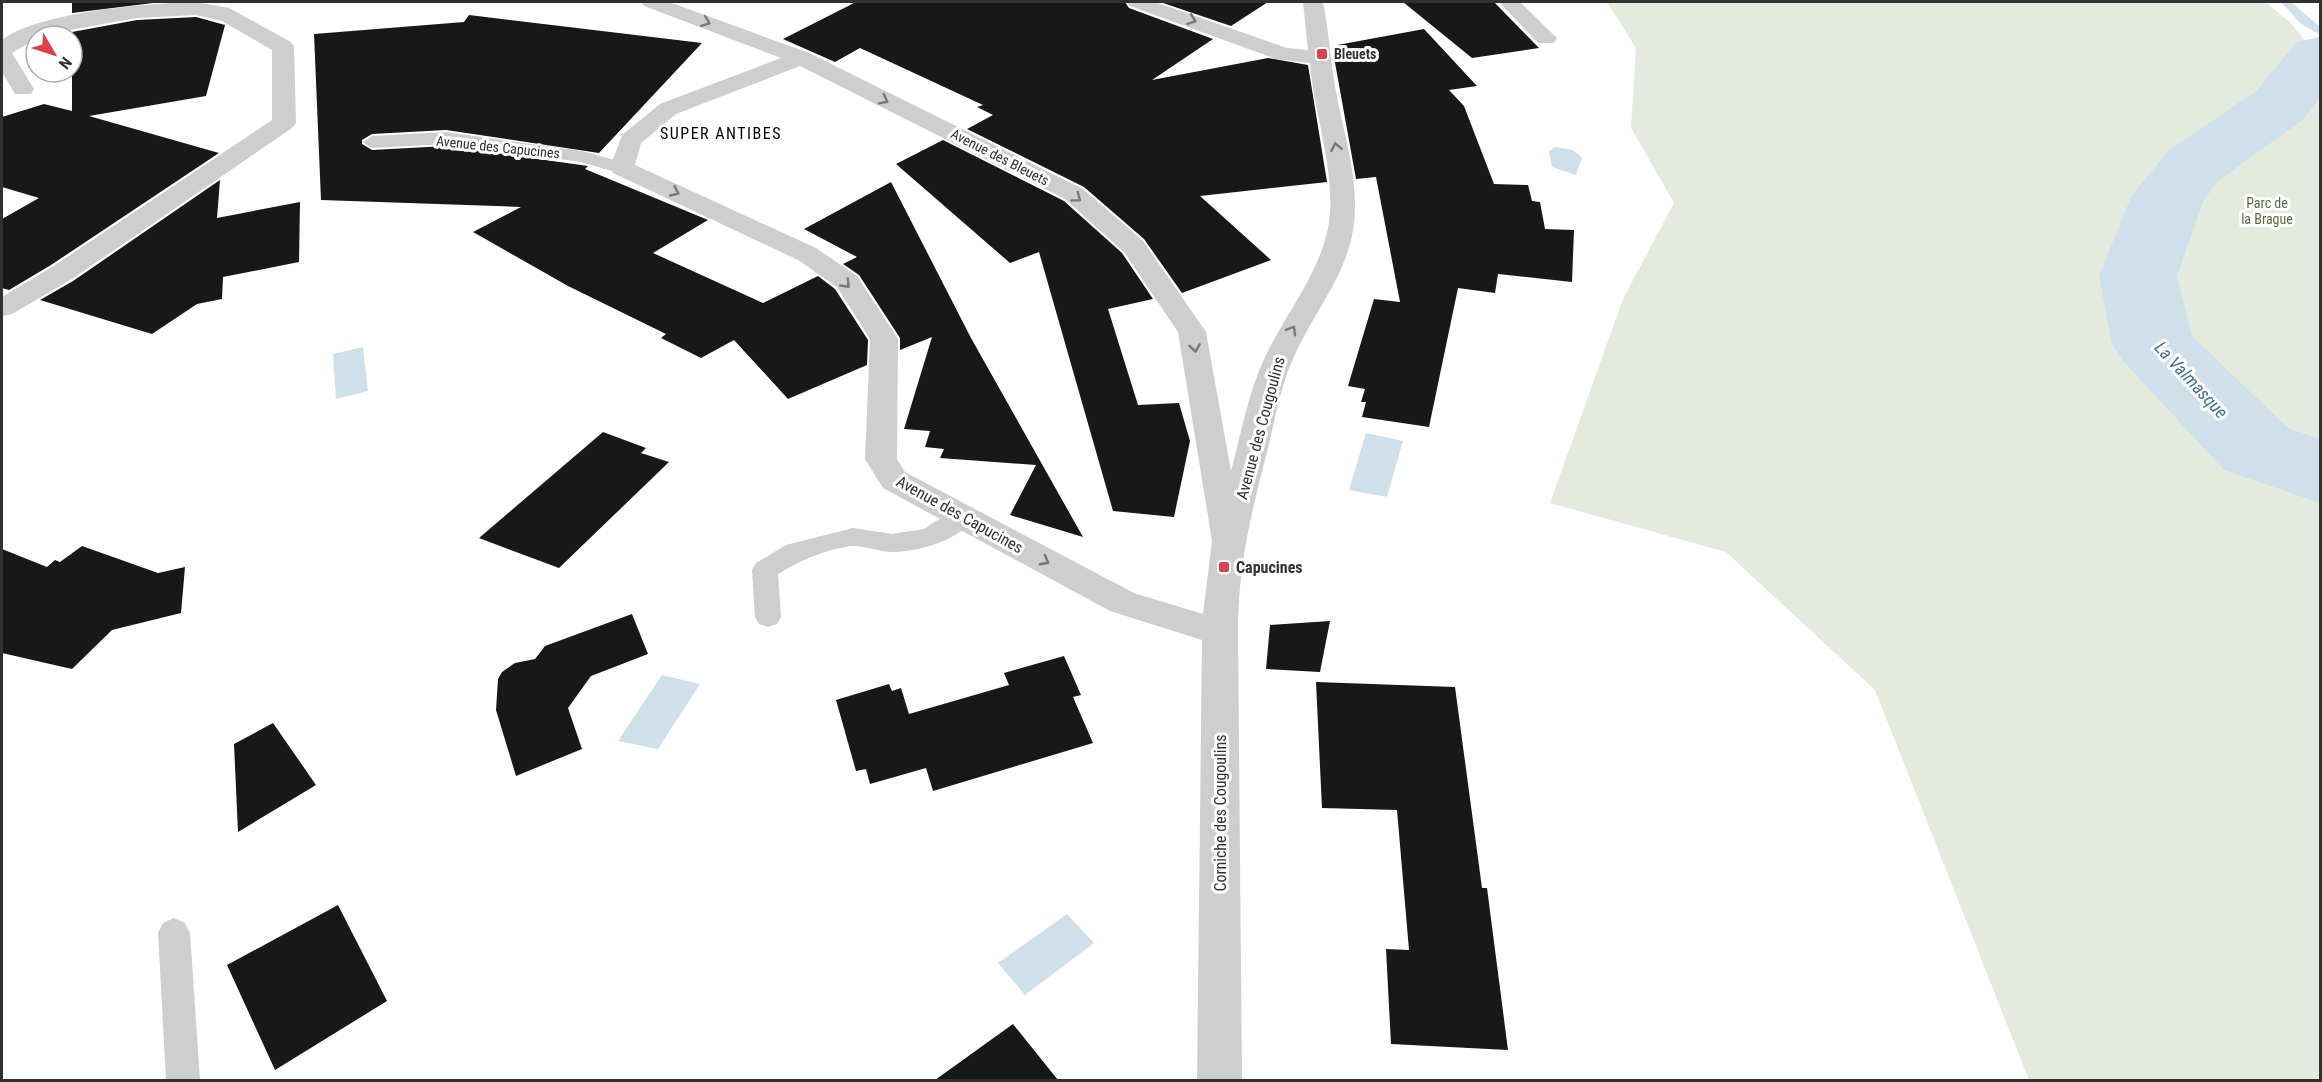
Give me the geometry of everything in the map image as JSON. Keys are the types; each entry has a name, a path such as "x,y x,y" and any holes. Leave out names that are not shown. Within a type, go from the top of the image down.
{"street":[{"name":"Avenue des Bleuets","path":"651,2 801,58 1074,194 1134,247 1192,332 1227,546"},
{"path":"1137,2 1284,54 1322,58"},
{"name":"Avenue des Cougoulins","path":"1227,546 1282,347 1326,271 1340,234 1343,206 1341,175 1323,82 1322,58 1313,2"},
{"path":"1509,2 1546,38"},
{"path":"2,50 7,42 27,33 93,18 186,9 215,10 283,47 284,123 62,273 2,308"},
{"path":"2,55 23,89"},
{"path":"622,168 630,140 668,109 801,58"},
{"name":"Avenue des Capucines","path":"622,168 807,254 847,282 884,339 881,459 894,480 1122,602 1220,632"},
{"path":"1210,447 1252,451"},
{"name":"Corniche des Cougoulins","path":"1220,1080 1220,632 1221,589 1227,546"}],"lane":[{"name":"Avenue des Capucines","path":"372,142 446,138 582,157 622,168"},
{"path":"768,617 765,570 795,551 854,537 892,543 931,537 962,516"},
{"path":"174,933 183,1080"}],"green space":[{"name":"Parc de la Brague","path":"1607,2 2265,2 2292,24 2308,45 2301,65 2308,74 2320,60 2320,1080 2029,1080 1875,690 1726,552 1550,503 1623,299 1674,203 1631,128 1636,48"}],"water":[{"path":"1555,147 1573,150 1582,158 1576,175 1552,167 1549,151"},
{"path":"363,347 368,391 336,399 333,354"},
{"path":"1366,433 1403,441 1387,497 1349,490"},
{"path":"662,675 700,684 658,749 618,741"},
{"path":"1067,914 1094,943 1025,995 998,963"}],"building":[{"path":"72,2 161,2 72,13"},
{"path":"856,2 1125,2 1129,8 1213,39 1152,80 1268,58 1308,65 1327,182 1200,196 1271,260 1182,293 1144,239 1084,187 967,129 993,115 977,107 983,105 860,48 835,62 783,39"},
{"path":"1160,2 1268,2 1231,26"},
{"path":"1403,2 1494,2 1539,48 1472,58"},
{"path":"469,15 702,43 599,153 446,130 372,134 362,140 362,144 372,150 446,146 588,166 585,169 708,220 653,253 763,303 818,276 835,289 868,340 867,365 788,399 734,340 701,358 661,338 666,334 568,286 473,232 521,207 321,200 314,34 464,22"},
{"path":"196,17 225,25 206,96 89,116 219,153 51,265 9,290 2,288 2,219 39,198 2,187 2,117 44,104 72,111 72,84 84,84 84,30 137,20"},
{"path":"1424,29 1477,86 1449,90 1464,106 1494,184 1528,185 1532,201 1540,202 1545,229 1574,230 1572,282 1498,274 1495,293 1458,288 1429,427 1362,417 1366,402 1361,402 1365,389 1348,386 1374,299 1400,302 1376,177 1356,179 1332,46"},
{"path":"943,140 1064,201 1122,253 1153,299 1108,309 1138,405 1179,403 1190,441 1174,517 1113,511 1039,252 1010,263 896,164"},
{"path":"220,180 217,218 300,202 299,262 223,277 222,299 197,304 152,334 40,300 73,281"},
{"path":"891,182 971,338 1083,537 1010,515 1036,465 940,458 944,449 925,447 930,431 904,429 932,337 900,350 900,338 859,275 843,264 857,257 804,229"},
{"path":"603,432 646,448 641,453 669,462 559,568 479,538"},
{"path":"82,546 158,573 185,567 181,613 112,630 72,669 2,653 2,549 47,567 55,560 60,562"},
{"path":"632,614 648,654 591,676 568,708 582,749 516,776 496,710 498,679 502,672 515,663 535,659 545,646"},
{"path":"1330,621 1320,672 1266,669 1270,625"},
{"path":"1064,656 1081,695 1073,697 1093,743 933,791 926,768 870,784 866,769 856,771 836,700 889,684 892,691 901,688 909,714 1009,685 1004,673"},
{"path":"1316,682 1455,687 1482,888 1487,888 1508,1050 1391,1044 1386,949 1409,950 1397,810 1322,808"},
{"path":"273,723 316,785 238,832 234,744"},
{"path":"338,905 387,1001 275,1070 227,965"},
{"path":"1013,1024 1058,1080 935,1080"}],"waterway":[{"path":"2286,2 2304,21 2320,32"},
{"name":"La Valmasque","path":"2320,56 2280,105 2193,166 2168,197 2138,276 2153,344 2256,449 2320,472"}],"place":[{"name":"Bleuets","path":"1322,54"},
{"name":"Capucines","path":"1224,567"}],"district":[{"name":"SUPER ANTIBES","path":"721,133"}]}
